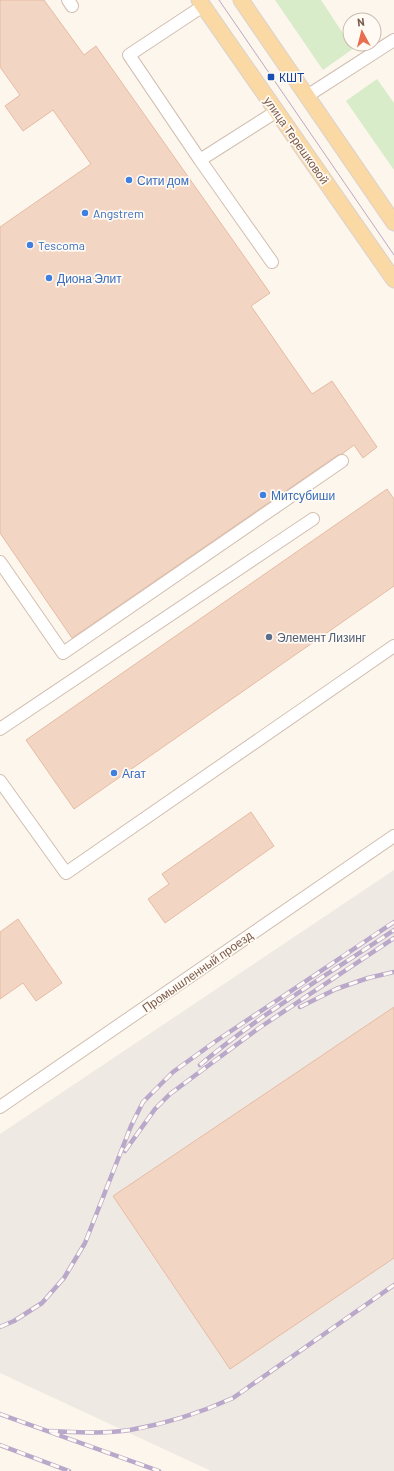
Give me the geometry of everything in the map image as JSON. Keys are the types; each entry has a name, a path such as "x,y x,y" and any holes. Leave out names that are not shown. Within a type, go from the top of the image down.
{"main road":[{"path":"241,0 394,224"},
{"name":"улица Терешковой","path":"201,3 394,280"}],"lane":[{"path":"201,3 129,55 200,160 272,262"},
{"path":"306,96 394,40"},
{"path":"200,160 277,111"},
{"path":"0,562 64,653 342,461"},
{"path":"0,729 313,518"},
{"path":"0,781 66,873 394,646"},
{"name":"Промышленный проезд","path":"0,1107 394,836"}],"shaded area":[{"path":"394,870 394,1471 211,1471 0,1373 0,1134"}],"green space":[{"path":"275,0 321,0 342,32 342,52 348,52 323,70"},
{"path":"377,79 394,103 394,170 346,101"}],"building":[{"path":"0,0 44,0 84,55 96,46 270,293 251,306 312,394 332,381 377,447 363,458 354,445 342,454 338,455 72,638 0,533 0,227 91,164 53,110 23,131 5,106 20,95 0,67"},
{"path":"387,489 394,499 394,586 74,809 26,740"},
{"path":"251,812 274,846 165,923 148,899 169,884 162,874"},
{"path":"18,919 62,983 36,1001 23,983 0,999 0,932"},
{"path":"394,1007 394,1258 230,1369 113,1196"}],"tram line":[{"path":"219,0 394,255"}],"railway":[{"path":"0,1327 14,1321 42,1303 64,1278 85,1243 131,1126 143,1102 173,1072 216,1041 394,922"},
{"path":"200,1065 271,1011 394,930"},
{"path":"125,1151 155,1109 170,1094 259,1028 394,938"},
{"path":"300,1007 336,989 368,978 394,972"},
{"path":"49,1431 100,1432 143,1428 195,1413 233,1398 394,1285"},
{"path":"0,1414 159,1471"},
{"path":"0,1445 69,1471"}],"place":[{"name":"КШТ","path":"271,77"},
{"name":"Сити дом","path":"129,180"},
{"name":"Angstrem","path":"85,213"},
{"name":"Tescoma","path":"30,245"},
{"name":"Диона Элит","path":"49,278"},
{"name":"Митсубиши","path":"263,495"},
{"name":"Элемент Лизинг","path":"269,637"},
{"name":"Агат","path":"114,773"}]}
